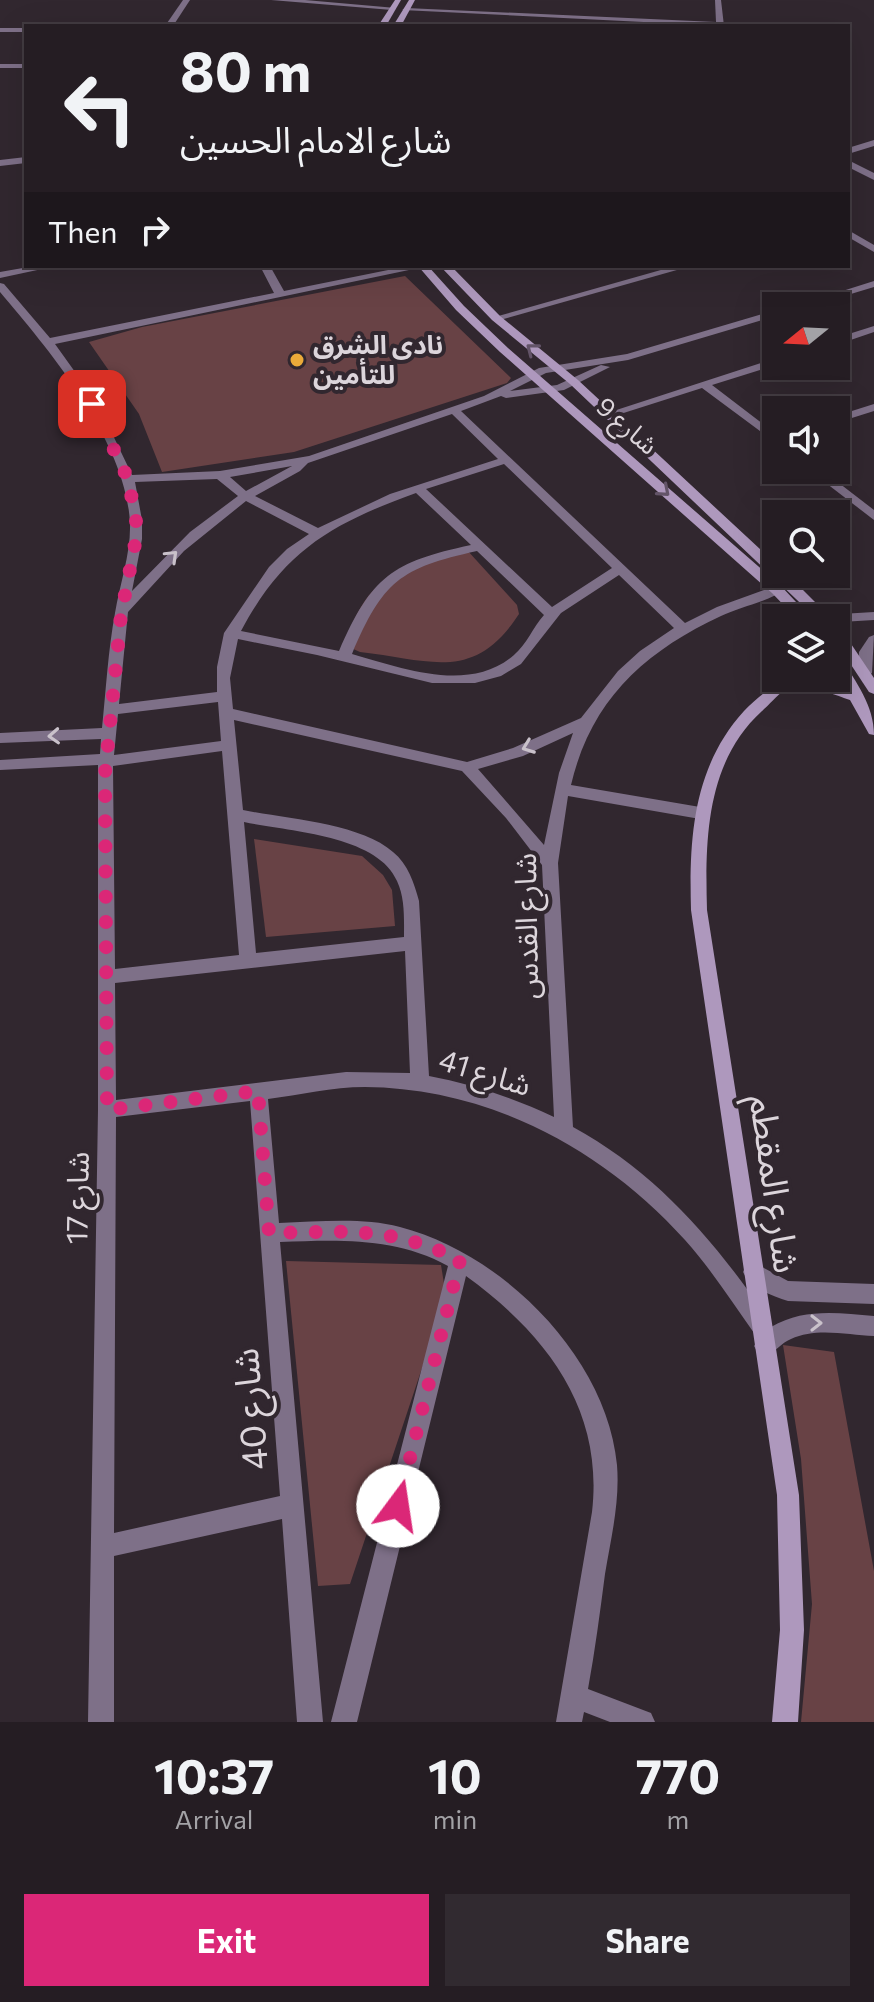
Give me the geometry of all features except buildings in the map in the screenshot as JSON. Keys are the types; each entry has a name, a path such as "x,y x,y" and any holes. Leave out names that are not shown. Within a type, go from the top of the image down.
{"main road":[{"path":"383,24 398,0"},
{"path":"398,24 409,5"},
{"name":"شارع 9","path":"425,268 481,329 548,389 762,566"},
{"name":"شارع 9","path":"447,268 507,328 574,382 762,564"},
{"path":"481,329 496,331 507,328"},
{"name":"شارع 9","path":"789,588 808,604"},
{"path":"850,652 874,689"},
{"path":"850,684 874,730"},
{"name":"شارع المقطم","path":"774,692 733,735 710,777 700,813 697,851 699,910 788,1495 792,1630 785,1722"},
{"name":"شارع المقطم","path":"842,692 858,697"}],"street":[{"path":"170,24 187,0"},
{"path":"274,0 392,8"},
{"path":"718,0 720,23"},
{"path":"409,5 720,23"},
{"path":"409,5 466,12 660,24 720,23"},
{"path":"460,24 466,12"},
{"path":"0,30 24,30"},
{"path":"0,66 24,66"},
{"path":"850,150 874,143"},
{"path":"0,163 24,160"},
{"path":"850,164 874,177"},
{"path":"850,234 874,249"},
{"path":"0,275 40,268"},
{"path":"266,268 280,294"},
{"path":"48,342 413,268"},
{"path":"496,318 679,268"},
{"path":"847,292 874,284"},
{"name":"شارع 17","path":"0,286 48,342 92,404 134,498 136,539 121,615 107,760 101,1722"},
{"path":"488,398 533,375 557,368 628,357 762,317"},
{"path":"850,337 874,329"},
{"path":"128,479 220,475 311,459 488,398 574,382 628,357"},
{"path":"607,415 762,365"},
{"path":"704,384 762,429"},
{"path":"453,409 682,628"},
{"path":"850,416 872,409"},
{"path":"121,615 151,575 189,539 245,496 311,459"},
{"path":"248,959 225,696 224,663 231,633 269,576 291,553 319,534 418,488 506,460"},
{"path":"220,475 245,496 319,534"},
{"path":"833,484 874,516"},
{"path":"418,488 552,615"},
{"path":"344,656 370,598 392,577 422,561 479,547"},
{"path":"231,633 344,656 425,679 475,678 498,671 517,660 531,647 552,615 620,569"},
{"name":"شارع القدس","path":"564,1131 550,863 574,748 587,721 624,674 682,628 762,586"},
{"path":"850,620 874,616"},
{"path":"865,673 866,652 874,640"},
{"path":"111,710 225,696"},
{"path":"227,713 467,767 530,747 587,721"},
{"path":"0,738 108,733"},
{"path":"0,765 107,760 229,745"},
{"path":"467,767 511,814 550,863"},
{"path":"563,789 700,813"},
{"path":"237,815 353,837 382,851 403,874 409,887 420,1082"},
{"path":"106,977 413,943"},
{"name":"شارع 41","path":"107,1110 365,1079 420,1082 469,1093 517,1109 564,1131 609,1159 651,1192 691,1232 728,1277 763,1337"},
{"name":"شارع 40","path":"258,1091 310,1722"},
{"path":"269,1233 371,1231 431,1246 460,1260 486,1278 558,1345 591,1412 604,1453 605,1495 569,1722"},
{"path":"344,1722 460,1260"},
{"path":"753,1272 775,1287 788,1291 874,1294"},
{"path":"763,1337 799,1324 873,1330"},
{"path":"102,1547 292,1505"},
{"path":"575,1696 642,1722"}],"shaded area":[{"name":"نادى الشرق للتأمين","path":"405,276 511,378 507,383 294,452 162,472 139,414 89,342 142,327"},
{"path":"467,550 517,605 519,614 502,636 485,650 449,662 360,652 351,648 347,640 356,617 378,586 407,569"},
{"path":"254,839 362,856 383,875 392,890 395,926 266,937"},
{"path":"286,1261 441,1265 446,1296 350,1584 318,1586"},
{"path":"783,1345 834,1352 874,1571 874,1722 801,1722 812,1604 801,1459"}],"place":[{"name":"نادى الشرق للتأمين","path":"297,360"}],"route":[{"path":"92,404 112,440 128,479 136,520 136,539 121,615 105,774 107,1110 258,1091 269,1233 371,1231 431,1246 460,1260 398,1506"}]}
